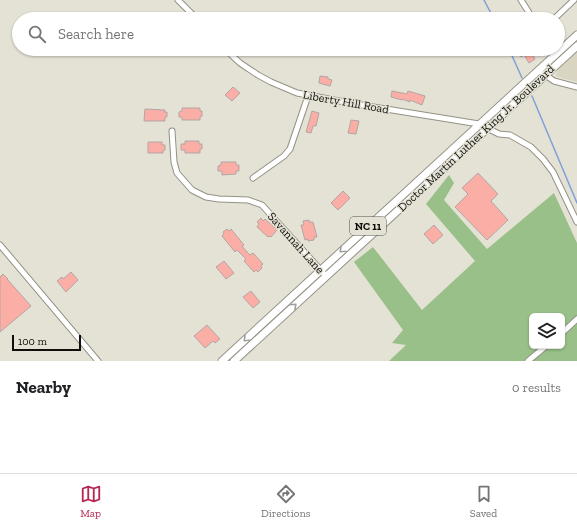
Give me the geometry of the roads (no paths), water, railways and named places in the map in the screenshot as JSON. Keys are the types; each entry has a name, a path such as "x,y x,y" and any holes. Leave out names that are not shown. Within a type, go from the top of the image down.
{"highway":[{"name":"Doctor Martin Luther King Jr. Boulevard","path":"565,44 577,35"},
{"name":"Doctor Martin Luther King Jr. Boulevard","path":"234,361 577,46"},
{"name":"Doctor Martin Luther King Jr. Boulevard","path":"222,361 480,124 551,56"}],"street":[{"path":"178,0 190,12"},
{"path":"521,0 529,12"},
{"path":"561,12 574,0"},
{"name":"Liberty Hill Road","path":"232,56 258,75 283,87 308,96 480,124 499,134 510,134 531,147 543,159 552,172 577,222"},
{"path":"538,70 559,83 577,87"},
{"path":"253,178 284,156 290,149 308,96"},
{"name":"Savannah Lane","path":"172,131 174,162 177,173 192,190 206,197 248,200 262,206 326,276"},
{"path":"0,245 98,361"},
{"path":"565,330 577,319"},
{"path":"528,361 542,349"}],"waterway":[{"path":"484,0 490,12"},
{"path":"512,56 522,78"},
{"path":"532,96 577,203"}]}
